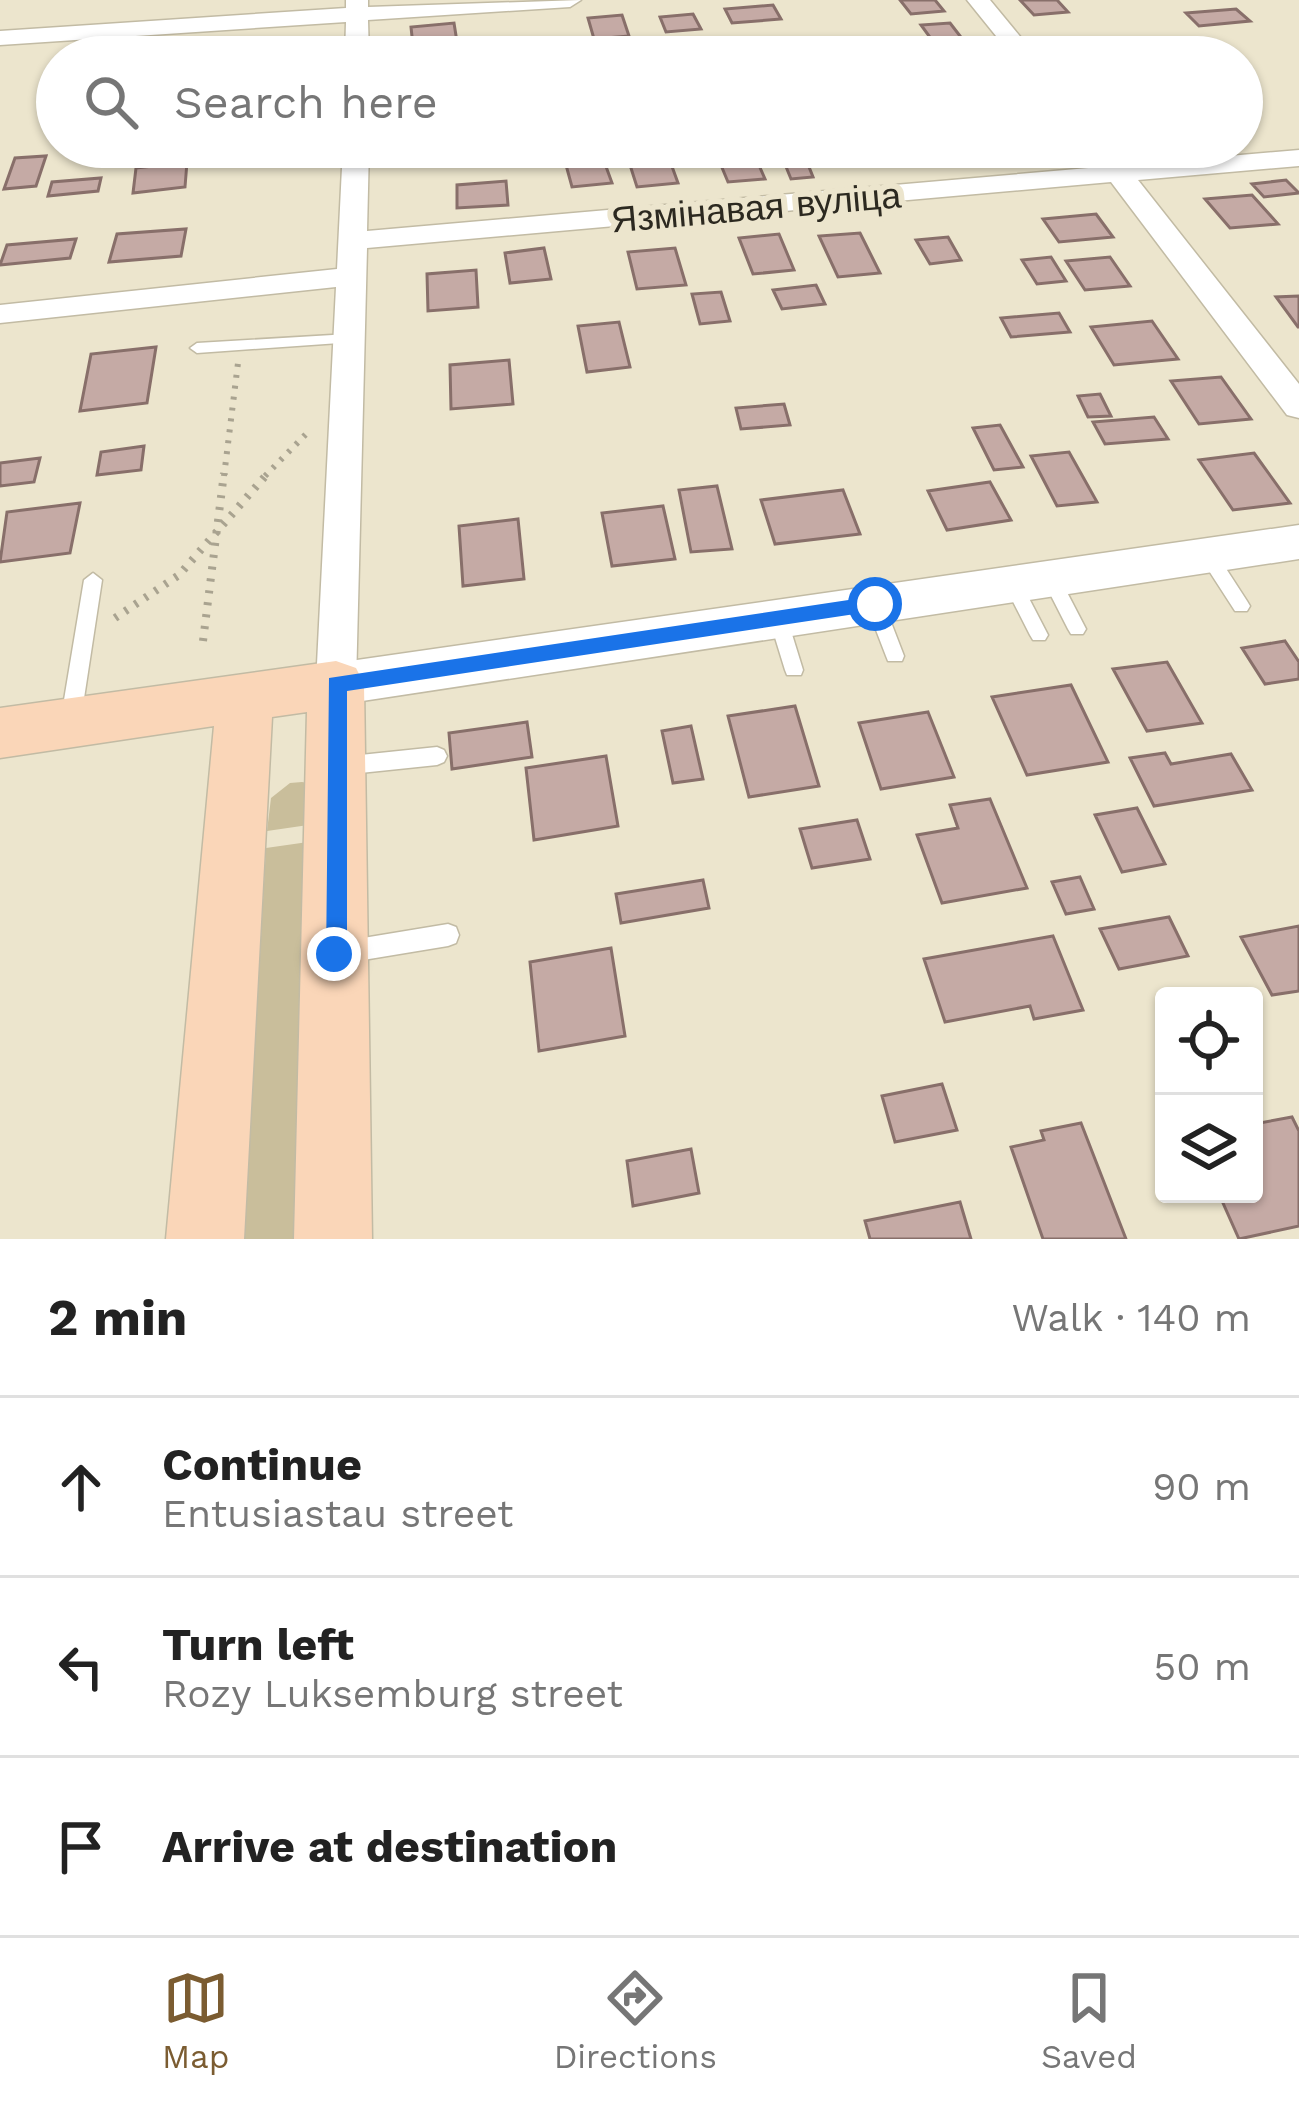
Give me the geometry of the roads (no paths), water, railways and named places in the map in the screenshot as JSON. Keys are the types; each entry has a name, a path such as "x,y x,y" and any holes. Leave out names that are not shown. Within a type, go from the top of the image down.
{"main road":[{"path":"0,734 337,684 333,1239"},
{"path":"205,1239 245,697"}],"street":[{"path":"0,38 357,8 570,0"},
{"path":"978,0 1007,36"},
{"name":"Язмінавая вуліца","path":"1263,162 1299,158"},
{"path":"356,168 337,684 1299,542"},
{"path":"1115,168 1299,407"},
{"name":"Язмінавая вуліца","path":"356,241 1200,168"},
{"path":"0,314 353,277"}],"lane":[{"path":"197,348 350,339"},
{"path":"1208,555 1241,606"},
{"path":"70,722 93,580"},
{"path":"1032,581 1077,629"},
{"path":"1032,581 1039,635"},
{"path":"875,604 895,656"},
{"path":"778,618 794,670"},
{"path":"336,766 437,756"},
{"path":"334,954 448,935"}]}
